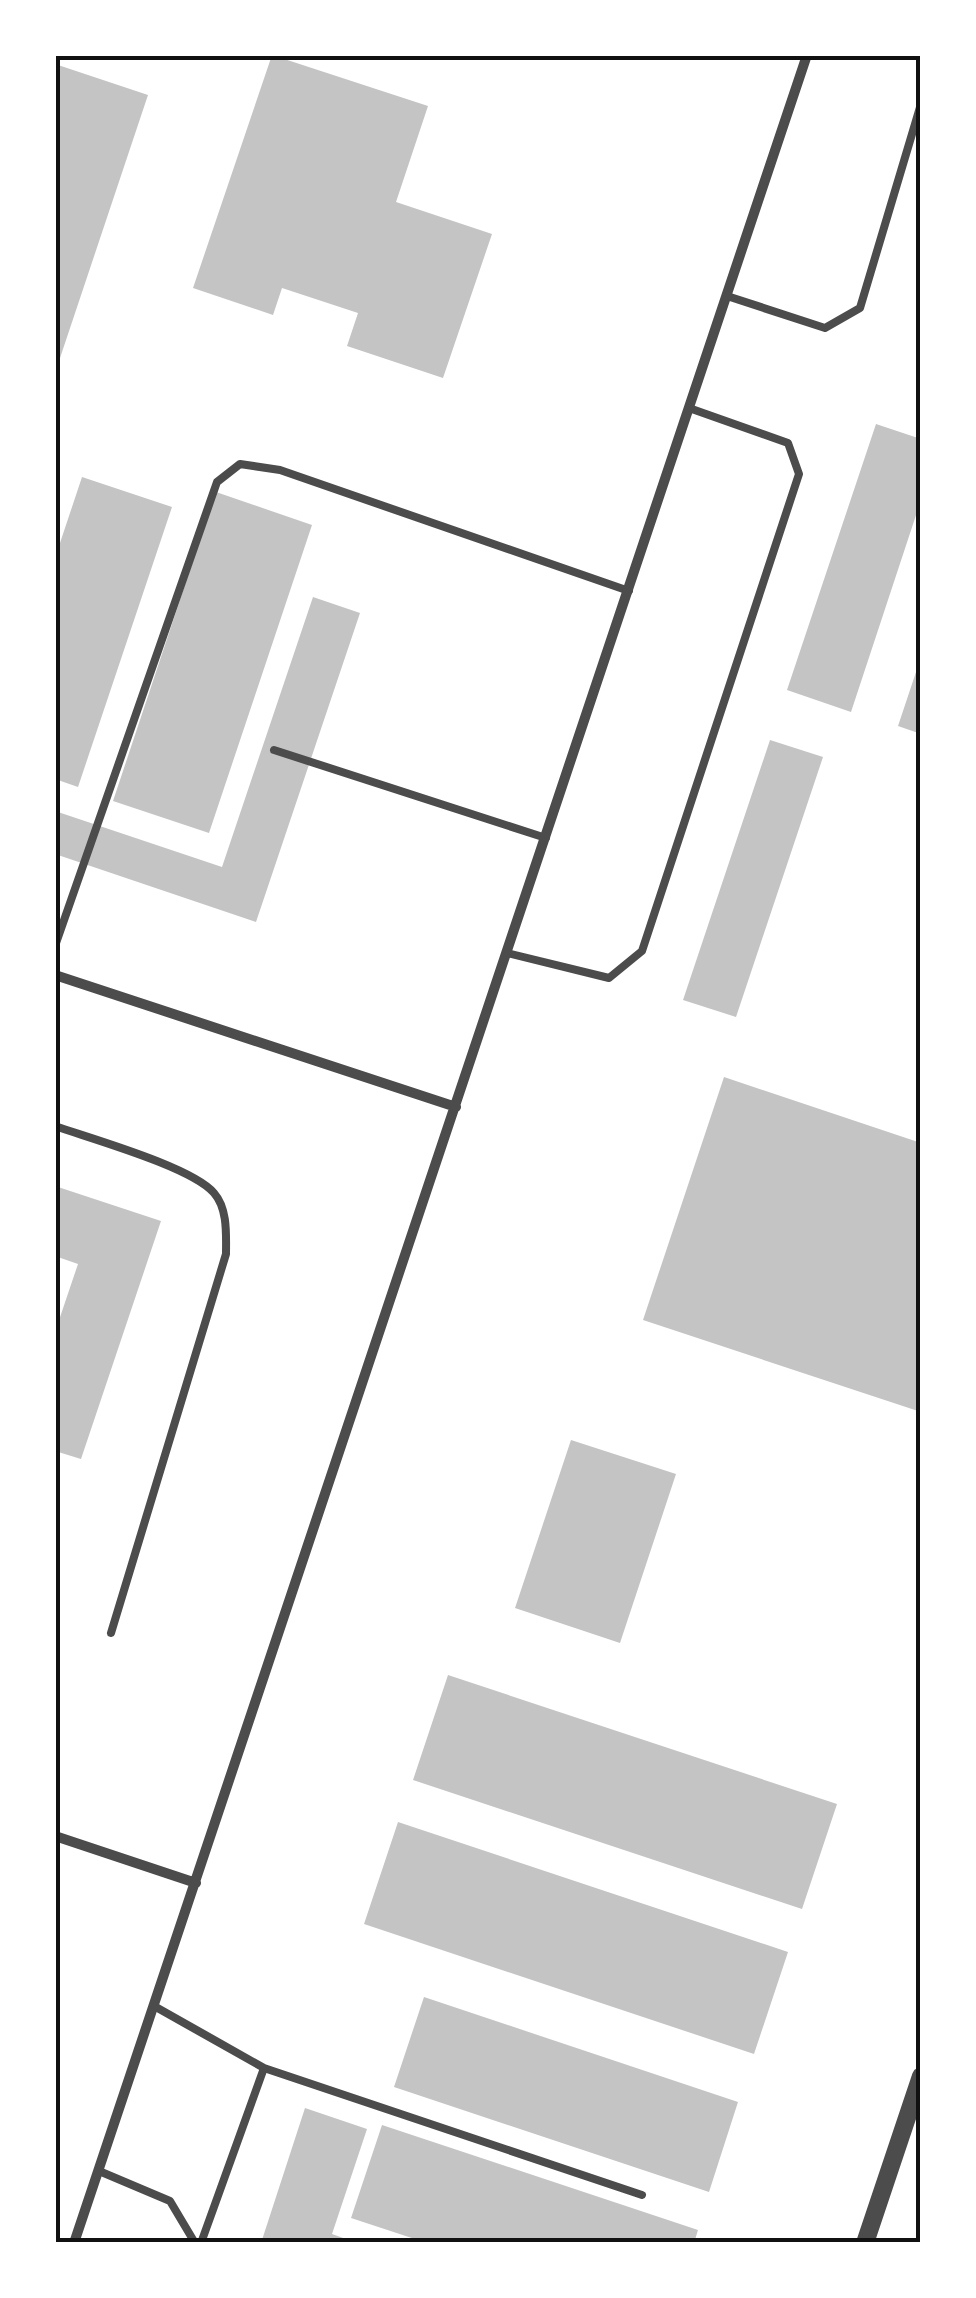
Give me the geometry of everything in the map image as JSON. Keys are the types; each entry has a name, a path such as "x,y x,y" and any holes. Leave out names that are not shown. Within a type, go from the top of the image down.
{"street":[{"path":"74,2243 807,55"},
{"path":"55,974 456,1107"},
{"path":"55,1836 196,1883"},
{"path":"865,2243 921,2076"}],"lane":[{"path":"727,296 824,328 860,308 921,104"},
{"path":"508,954 609,978 642,951 798,474 788,442 689,408"},
{"path":"55,946 217,482 240,464 280,470 629,591"},
{"path":"274,750 546,838"},
{"path":"55,1126 196,1178 216,1195 225,1218 226,1254 110,1632"},
{"path":"154,2006 264,2068 642,2195"},
{"path":"198,2243 264,2068"},
{"path":"98,2171 170,2201 198,2243"}],"building":[{"path":"272,55 428,106 396,202 492,234 443,378 347,346 358,313 282,288 273,315 193,288"},
{"path":"55,64 148,95 56,370 55,370"},
{"path":"876,424 921,439 921,500 851,712 787,690"},
{"path":"82,477 172,507 78,787 55,779 55,558"},
{"path":"216,492 312,525 209,833 113,801"},
{"path":"313,597 360,613 256,922 55,854 55,811 222,867"},
{"path":"921,660 921,734 898,726"},
{"path":"770,740 823,757 736,1017 683,1000"},
{"path":"724,1077 921,1143 921,1412 643,1320"},
{"path":"55,1186 161,1221 81,1459 55,1451 55,1332 78,1264 55,1256"},
{"path":"571,1440 676,1474 620,1643 515,1608"},
{"path":"448,1675 837,1804 802,1909 413,1780"},
{"path":"398,1822 788,1952 754,2054 364,1924"},
{"path":"424,1997 738,2102 709,2192 394,2087"},
{"path":"305,2108 367,2129 332,2234 357,2243 261,2243"},
{"path":"382,2125 698,2230 694,2243 427,2243 351,2218"}]}
